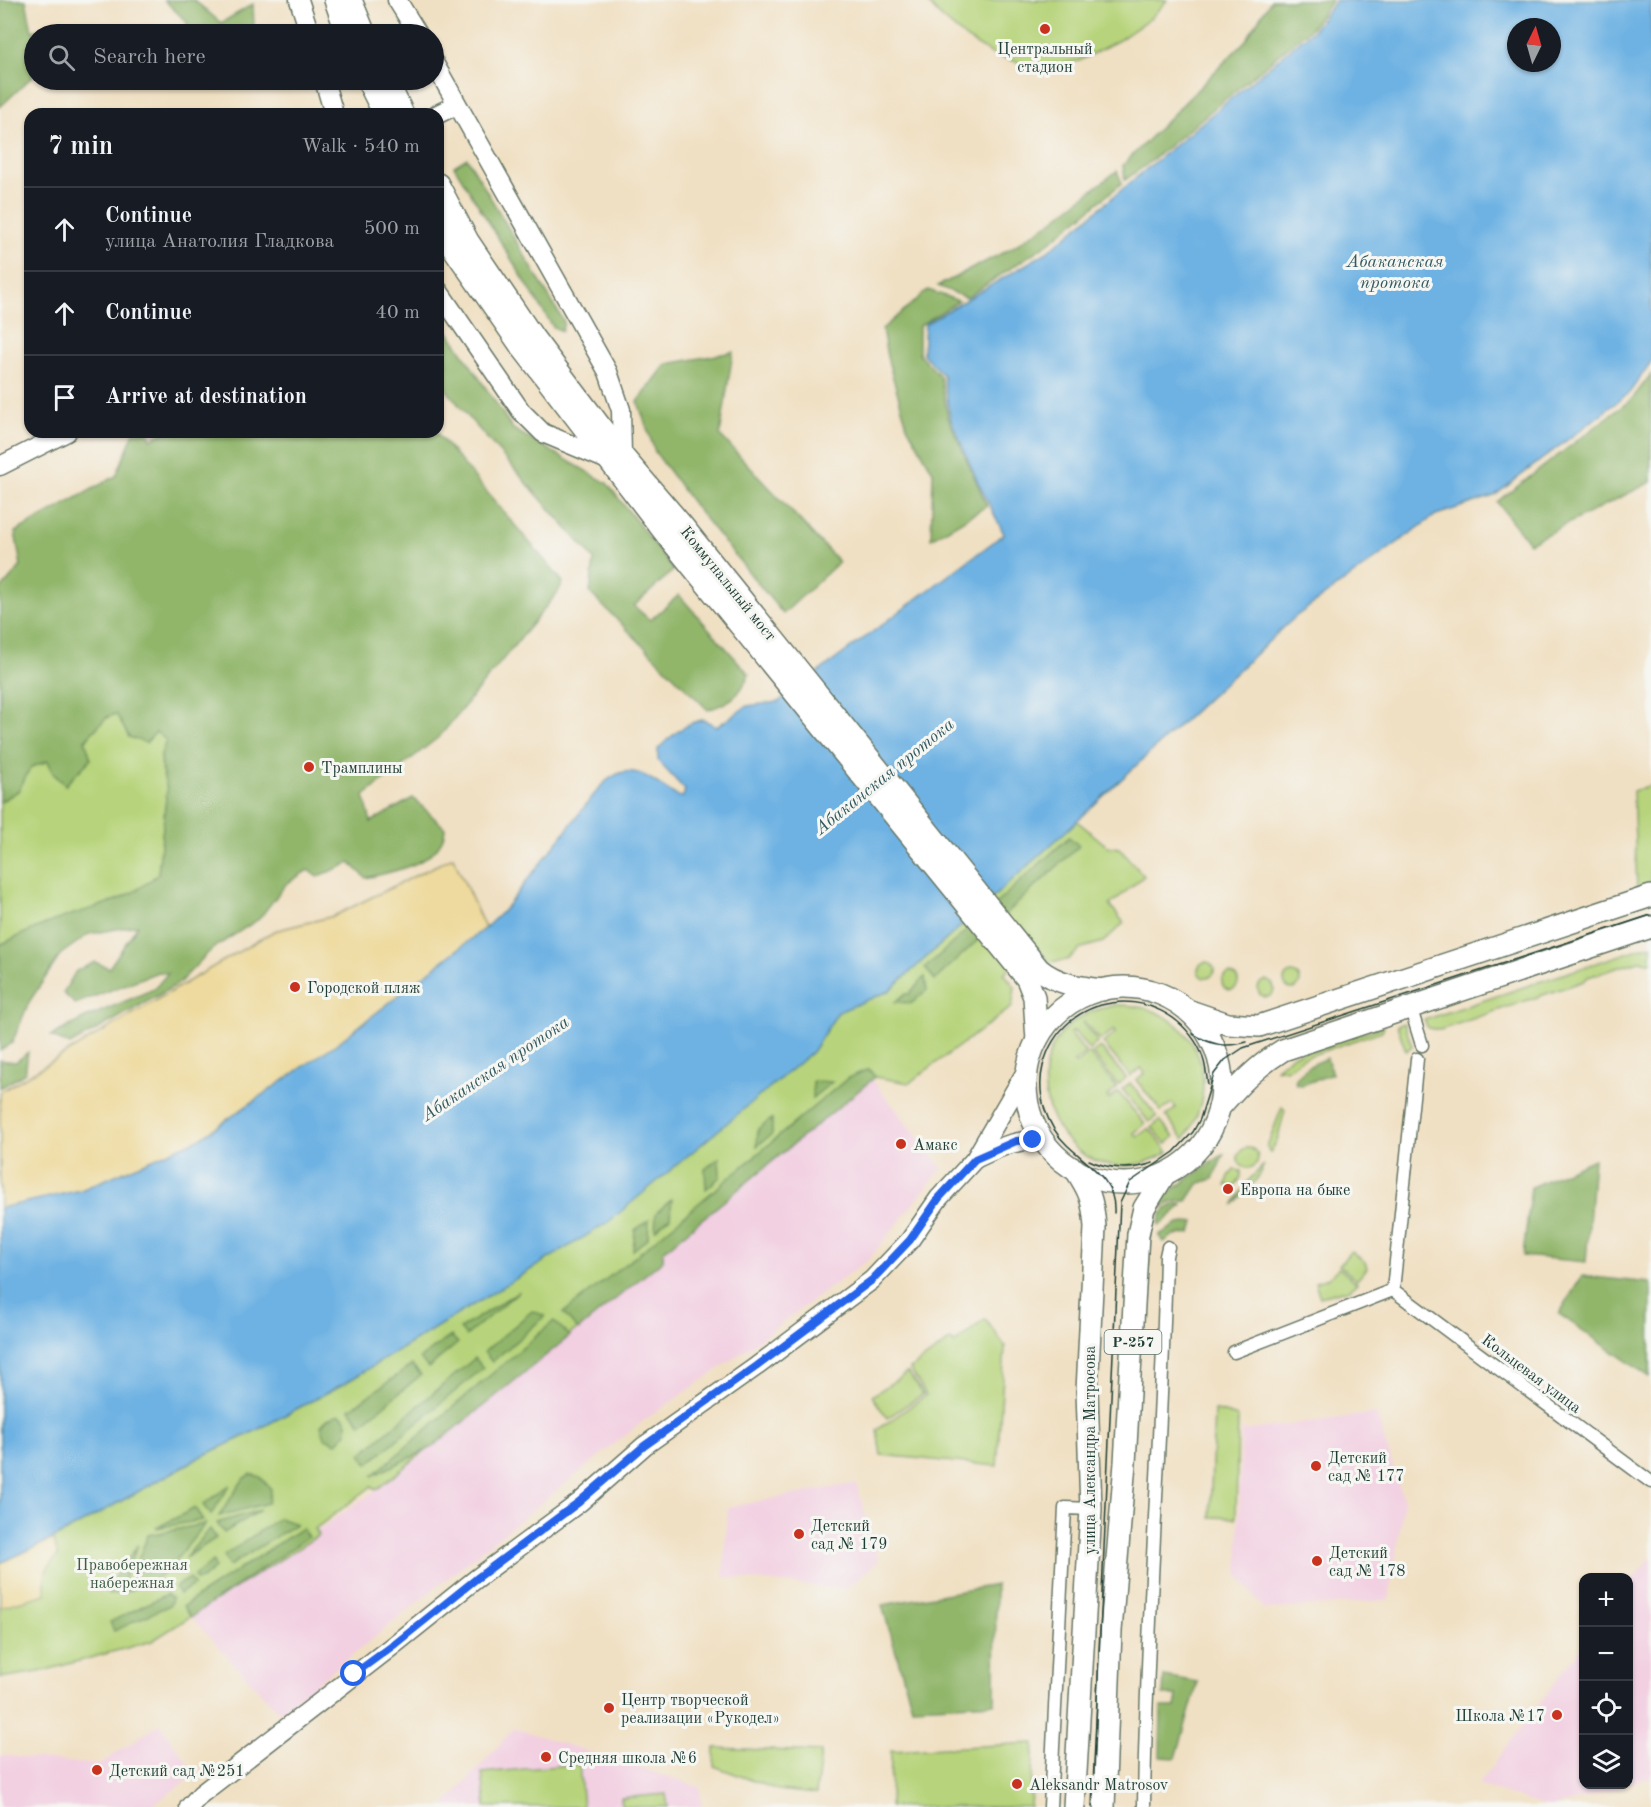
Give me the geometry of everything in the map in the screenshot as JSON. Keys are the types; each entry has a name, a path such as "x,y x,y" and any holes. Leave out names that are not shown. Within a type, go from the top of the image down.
{"highway":[{"path":"334,0 342,24"},
{"path":"351,0 361,24"},
{"path":"373,90 381,108"},
{"path":"392,90 400,108"},
{"name":"Коммунальный мост","path":"444,195 468,241 616,458"},
{"name":"Коммунальный мост","path":"444,229 453,248 520,345 616,458 1033,974"},
{"path":"1186,1010 1228,1024 1259,1026 1651,896"},
{"path":"1219,1108 1241,1081 1282,1050 1651,927"},
{"path":"1037,1040 1033,974 1079,987 1102,990"},
{"name":"Р-257","path":"1119,987 1145,989 1175,1001 1186,1010 1205,1030 1217,1054 1222,1081 1219,1108 1214,1125 1193,1155 1165,1174 1142,1181 1119,1183 1089,1176 1062,1160 1045,1142 1035,1126 1026,1090 1028,1068 1037,1040 1046,1026 1071,1003 1102,990 1119,987"},
{"name":"улица Александра Матросова","path":"1074,1169 1089,1190 1094,1208 1095,1227 1087,1391 1091,1509 1074,1807"},
{"name":"улица Александра Матросова","path":"1104,1807 1111,1631 1125,1463 1138,1234 1144,1208 1165,1174"}],"main road":[{"path":"299,0 307,24"},
{"path":"397,0 412,24"},
{"path":"444,82 608,372 621,410 616,458 543,433 536,428 521,411 444,299"},
{"path":"327,90 332,108"},
{"path":"444,111 456,105"},
{"path":"0,466 55,438"},
{"path":"189,1807 201,1794 312,1707 579,1502 644,1446 757,1366 872,1280 910,1240 939,1198 975,1159 1028,1068"},
{"path":"975,1159 1016,1141 1045,1142"}],"street":[{"path":"1410,1006 1422,1046"},
{"path":"1234,1352 1394,1290 1417,1059"},
{"path":"1144,1807 1148,1645 1164,1373 1168,1247"},
{"name":"Кольцевая улица","path":"1394,1290 1651,1482"},
{"path":"1050,1807 1065,1508 1091,1509"}],"shaded area":[{"path":"872,1079 942,1168 869,1259 716,1371 643,1421 280,1713 191,1617 376,1490 431,1448 663,1260 663,1251"},
{"path":"1376,1413 1404,1501 1389,1600 1264,1610 1238,1574 1241,1431"},
{"name":"Детский сад № 179","path":"856,1483 879,1561 844,1589 723,1577 728,1507"},
{"path":"1651,1556 1651,1777 1633,1783 1633,1627 1633,1580"},
{"name":"Школа №17","path":"1579,1650 1579,1789 1614,1789 1554,1807 1546,1807 1478,1785"},
{"name":"Детский сад №251","path":"159,1724 196,1774 150,1807 0,1807 0,1755 99,1765"},
{"name":"Средняя школа №6","path":"514,1728 700,1787 702,1807 447,1807 446,1804"}],"green space":[{"path":"0,0 26,0 31,24 24,24 24,84 0,107"},
{"path":"164,0 194,0 221,23 253,4 254,24 187,24"},
{"name":"Центральный стадион","path":"925,0 1167,0 1151,18 1119,40 1079,61 1034,67 994,55 967,39"},
{"path":"1271,0 1332,0 1312,27 1125,180 1123,165 1246,40"},
{"path":"467,158 564,322 562,331 553,327 454,166"},
{"path":"1117,171 1122,183 1050,242 966,298 938,286 1010,249 1048,224"},
{"path":"928,290 959,301 919,326 919,354 940,376 948,417 987,506 931,539 933,472 907,426 887,357 882,329"},
{"path":"444,325 513,429 607,483 674,570 634,606 650,620 679,595 749,674 742,688 733,698 708,710 590,593 594,559 444,386"},
{"path":"733,352 720,435 839,562 783,614 693,504 655,452 638,402 668,364"},
{"path":"1651,374 1651,482 1529,543 1497,502 1633,398"},
{"path":"132,438 441,438 563,582 558,592 440,736 364,796 371,822 413,798 445,828 442,840 426,858 403,869 366,878 350,863 317,877 308,870 286,884 259,919 212,949 178,984 70,1045 51,1036 83,1019 154,989 168,973 158,972 75,1004 63,993 76,971 95,962 109,968 138,925 89,934 61,954 29,1002 12,1043 0,1051 0,945 46,924 128,895 158,874 167,789 161,755 166,740 156,732 146,743 129,737 116,714 107,717 85,740 91,759 65,785 53,773 48,761 31,767 18,791 0,802 0,590 21,566 15,532 116,476"},
{"path":"116,713 129,737 146,742 156,731 166,740 161,755 167,789 158,874 138,891 109,904 44,925 0,945 0,802 18,791 31,767 49,761 53,773 66,785 90,734 106,718"},
{"path":"1651,785 1651,883 1637,888 1633,791"},
{"name":"Правобережная набережная","path":"1077,821 1107,846 1119,848 1144,876 1110,905 1124,923 1103,942 1082,948 1067,960 1049,962 1036,946 1004,973 1015,987 1012,1007 909,1083 875,1077 663,1251 663,1260 376,1490 372,1486 315,1529 319,1535 152,1641 39,1672 0,1678 0,1563 53,1539 202,1456 255,1431 345,1383 607,1223 812,1052 838,1012 889,991"},
{"path":"1069,837 1079,846 935,980 925,968"},
{"path":"1651,945 1651,962 1639,961 1588,977 1584,981 1440,1030 1428,1028 1424,1020"},
{"path":"1203,962 1209,962 1214,970 1212,976 1203,978 1198,973 1198,967"},
{"path":"1289,973 1295,973 1300,981 1298,987 1289,989 1284,984 1284,978"},
{"path":"1227,974 1233,974 1238,982 1236,988 1227,990 1222,985 1222,979"},
{"path":"925,977 927,990 912,1003 895,1002 905,994 909,994"},
{"path":"1263,981 1269,981 1274,989 1272,995 1263,997 1258,992 1258,986"},
{"path":"1115,1005 1142,1007 1164,1016 1182,1030 1195,1048 1202,1069 1203,1092 1197,1116 1184,1139 1166,1116 1176,1108 1172,1103 1161,1111 1136,1080 1145,1073 1141,1068 1130,1076 1103,1043 1115,1033 1114,1030 1100,1040 1084,1022 1083,1024 1098,1042 1089,1050 1074,1031 1070,1033 1085,1052 1074,1062 1076,1064 1089,1053 1117,1088 1107,1097 1109,1099 1118,1092 1145,1124 1134,1133 1137,1137 1149,1128 1168,1152 1128,1165 1094,1160 1068,1141 1050,1112 1044,1080 1052,1048 1075,1021"},
{"path":"1404,1023 1412,1046 1406,1051 1397,1025"},
{"path":"1384,1026 1382,1031 1303,1058 1286,1070 1275,1069 1293,1055"},
{"path":"1100,1047 1126,1078 1118,1085 1092,1053"},
{"path":"28,1052 25,1073 0,1088 0,1060 16,1062"},
{"path":"1327,1058 1332,1074 1302,1085 1296,1084 1295,1080 1306,1069"},
{"path":"869,1069 875,1077 663,1251 663,1260 578,1330 563,1313 637,1255 848,1078"},
{"path":"813,1081 832,1082 812,1098"},
{"path":"1130,1083 1157,1116 1149,1122 1122,1089"},
{"path":"1282,1107 1285,1110 1277,1141 1270,1153 1267,1147"},
{"path":"772,1119 772,1134 757,1146 758,1129"},
{"path":"1160,1120 1174,1137 1166,1144 1152,1127"},
{"path":"1248,1148 1255,1151 1258,1158 1255,1165 1248,1168 1241,1165 1238,1158 1241,1151"},
{"path":"1224,1154 1213,1179 1198,1184 1187,1201 1173,1202 1163,1207 1157,1214 1150,1235 1148,1272 1144,1274 1145,1233 1151,1213 1180,1184"},
{"path":"719,1158 720,1177 706,1189 705,1169"},
{"path":"1594,1159 1586,1262 1523,1256 1531,1187"},
{"path":"1264,1165 1256,1180 1233,1205 1249,1180"},
{"path":"1234,1170 1241,1171 1241,1177 1233,1189 1231,1186 1226,1186"},
{"path":"672,1199 670,1217 655,1230 656,1213"},
{"path":"1178,1204 1183,1205 1159,1226 1164,1211"},
{"path":"649,1220 648,1238 633,1250 635,1230"},
{"path":"1194,1222 1191,1233 1174,1235 1164,1242 1159,1235 1178,1224"},
{"path":"1351,1251 1365,1262 1367,1268 1357,1280 1339,1265"},
{"path":"1339,1268 1357,1283 1350,1289 1320,1297 1315,1282 1326,1279"},
{"path":"1582,1276 1651,1283 1650,1377 1559,1314"},
{"path":"519,1291 466,1336 460,1329"},
{"path":"532,1311 545,1316 492,1362 484,1352"},
{"path":"985,1319 1005,1346 997,1466 881,1455 877,1430 926,1395 910,1369 951,1340 954,1344"},
{"path":"554,1321 570,1336 431,1448 372,1476"},
{"path":"451,1336 458,1343 428,1368 420,1358"},
{"path":"475,1358 483,1368 368,1464 361,1454"},
{"path":"412,1365 421,1375 361,1424 350,1409"},
{"path":"908,1372 923,1394 887,1418 872,1396"},
{"path":"1214,1410 1238,1417 1236,1518 1210,1517"},
{"path":"339,1414 345,1419 347,1433 337,1443 325,1438 321,1426 327,1419"},
{"path":"251,1474 260,1477 271,1489 268,1503 219,1516 244,1478"},
{"path":"230,1485 211,1515 203,1505"},
{"path":"195,1508 203,1520 156,1528"},
{"path":"260,1510 224,1533 217,1523"},
{"path":"279,1518 296,1524 228,1565 225,1555"},
{"path":"205,1524 167,1571 152,1581 125,1592 148,1535"},
{"path":"302,1528 308,1537 191,1617 183,1606"},
{"path":"210,1529 216,1538 185,1558"},
{"path":"138,1545 118,1593 110,1595 108,1587"},
{"path":"213,1561 215,1568 202,1579 196,1580 194,1576"},
{"path":"190,1578 194,1585 179,1594 175,1587"},
{"path":"996,1585 995,1703 912,1707 882,1605"},
{"path":"167,1594 172,1599 170,1605 114,1631 110,1622"},
{"path":"1164,1676 1198,1682 1176,1758 1160,1757 1161,1707 1175,1707 1177,1695 1163,1695"},
{"path":"1034,1743 1030,1807 890,1807 891,1751"},
{"path":"715,1748 821,1752 816,1794 778,1790 714,1766"},
{"path":"579,1764 583,1807 486,1807 482,1773"},
{"path":"666,1794 668,1807 622,1807 621,1798"}],"sand":[{"name":"Городской пляж","path":"453,857 485,928 339,1042 199,1139 81,1190 0,1208 0,1092 274,931 334,916"},
{"path":"53,1539 58,1556 46,1572 46,1594 0,1607 0,1563"}],"water":[{"name":"Абаканская протока","path":"1336,0 1651,0 1651,362 1630,392 1494,496 1436,515 1295,617 1064,833 889,991 838,1012 812,1052 607,1223 345,1383 255,1431 202,1456 53,1539 0,1563 0,1208 81,1190 199,1139 339,1042 485,928 504,910 600,787 611,778 630,771 638,773 677,796 683,797 685,790 658,761 658,749 673,735 697,721 705,720 716,727 747,706 778,702 1004,534 977,480 950,417 943,375 923,354 925,324 1047,252 1313,30"}],"tram line":[{"path":"1092,1807 1120,1203 1130,1182 1174,1152 1193,1132 1200,1119 1214,1074 1225,1060 1243,1048 1651,915"},
{"path":"1114,1213 1111,1191 1106,1182 1060,1137 1044,1109 1041,1077 1043,1066 1054,1041 1070,1022 1090,1009 1113,1003 1137,1003 1160,1011 1181,1025 1198,1046 1205,1065 1208,1085"},
{"path":"1193,1034 1206,1041 1219,1044 1232,1045 1247,1042"},
{"path":"1089,1160 1105,1166 1121,1168 1153,1163"}],"place":[{"name":"Центральный стадион","path":"1045,29"},
{"name":"Трамплины","path":"309,767"},
{"name":"Городской пляж","path":"295,987"},
{"name":"Амакс","path":"901,1144"},
{"name":"Европа на быке","path":"1228,1189"},
{"name":"Детский сад № 177","path":"1316,1466"},
{"name":"Детский сад № 179","path":"799,1534"},
{"name":"Детский сад № 178","path":"1317,1561"},
{"name":"Центр творческой реализации «Рукодел»","path":"609,1708"},
{"name":"Школа №17","path":"1557,1715"},
{"name":"Средняя школа №6","path":"546,1757"},
{"name":"Детский сад №251","path":"97,1770"},
{"name":"Aleksandr Matrosov","path":"1017,1784"}],"route":[{"path":"354,1674 579,1502 662,1432 757,1366 872,1280 910,1240 939,1198 975,1159 1016,1141 1033,1140"}]}
